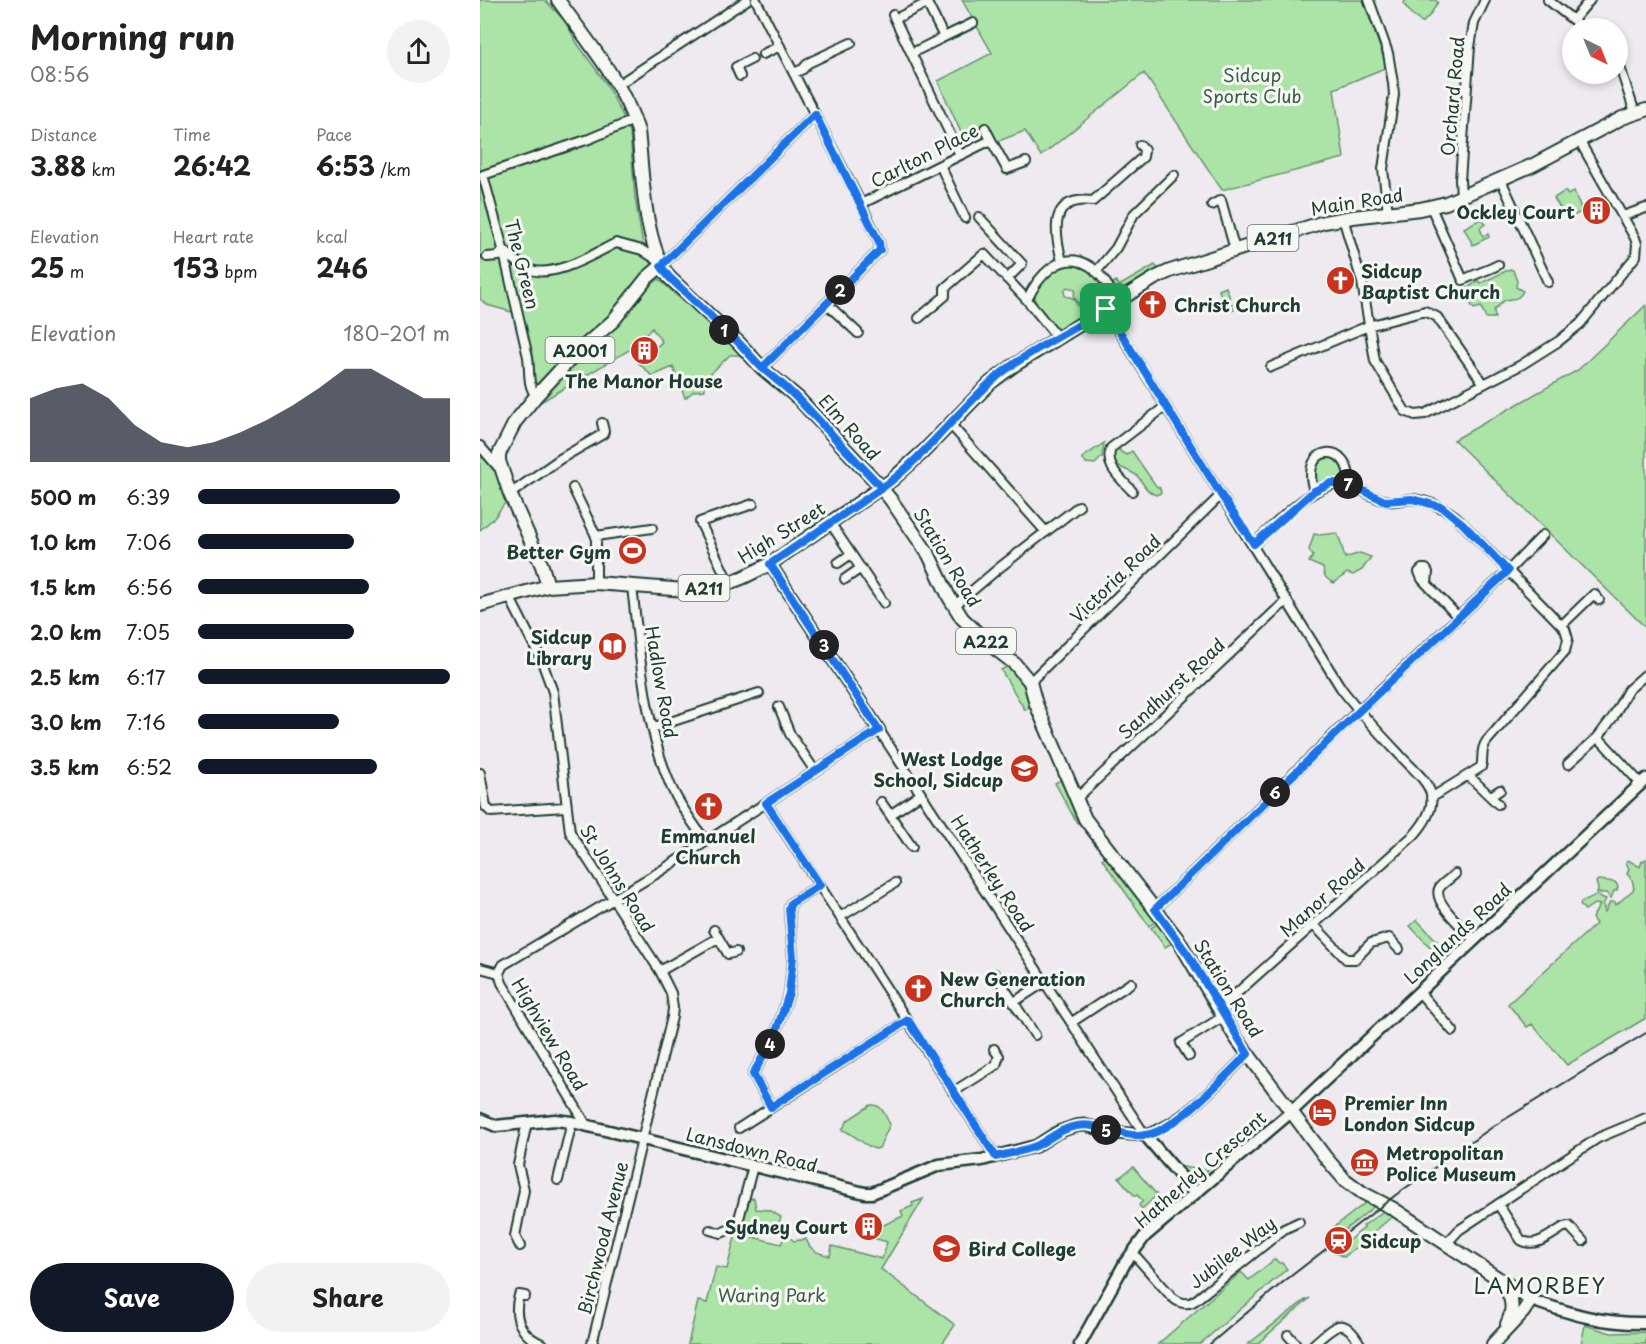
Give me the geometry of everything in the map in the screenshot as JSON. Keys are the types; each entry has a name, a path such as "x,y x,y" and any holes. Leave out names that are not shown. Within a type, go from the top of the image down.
{"main road":[{"path":"558,0 588,40 634,120 639,142 645,210 658,262"},
{"name":"Main Road","path":"882,488 924,451 996,378 1158,276 1313,225 1343,218 1431,207 1461,197 1501,180 1580,142 1608,125 1641,111"},
{"name":"Elm Road","path":"658,262 669,277 762,368 798,398 882,488"},
{"name":"A2001","path":"548,586 542,566 510,494 505,475 506,440 515,422 536,396 575,354 613,321 658,262"},
{"name":"High Street","path":"480,605 548,586 596,583 685,590 729,583 770,564 882,488"},
{"name":"Station Road","path":"882,488 928,555 954,606 973,629 1015,664 1030,682 1036,704 1085,819 1185,951 1248,1054 1326,1158 1344,1179 1363,1193 1392,1208 1531,1300"},
{"path":"1497,1340 1512,1313 1512,1300 1501,1280"},
{"path":"1497,1340 1531,1300"}],"street":[{"path":"616,86 747,0"},
{"path":"756,0 861,204 879,242 880,250 762,368"},
{"path":"1369,0 1388,53 1393,83 1394,95 1383,169 1388,213"},
{"name":"Orchard Road","path":"1461,197 1459,190 1470,47 1474,23 1485,0"},
{"path":"1548,0 1570,18"},
{"path":"1575,18 1590,0"},
{"path":"944,37 927,3 894,17 960,155"},
{"path":"912,53 974,23"},
{"path":"794,74 808,63 851,43"},
{"path":"763,54 780,46"},
{"path":"740,76 736,67 752,59"},
{"path":"1628,82 1641,111"},
{"path":"487,257 499,256 503,249 526,269 537,272 558,270 616,243 642,250 658,262 815,114"},
{"name":"The Green","path":"536,396 529,383 530,375 503,249 483,175 589,139 634,120"},
{"name":"Carlton Place","path":"861,204 992,140 986,128"},
{"path":"992,140 1007,169 1026,162"},
{"path":"1343,218 1362,282 1372,352 1378,368 1401,406 1410,414 1420,416 1523,364 1559,341 1580,324 1634,259 1637,250 1635,238 1580,142"},
{"path":"1062,261 1055,225 1062,210 1083,200 1093,201 1143,157 1144,149 1140,145"},
{"path":"940,165 965,218"},
{"path":"1096,272 1116,248 1134,214 1174,175"},
{"path":"1501,180 1548,282"},
{"path":"1212,205 1221,200 1235,250"},
{"path":"1431,207 1463,279 1474,274 1478,275 1498,265"},
{"path":"1623,216 1646,208"},
{"path":"979,217 1022,264 1006,279"},
{"path":"919,318 945,296 945,288 984,254 1027,300 1058,338"},
{"path":"1027,300 1033,286 1042,275 1062,261 1088,265 1096,272 1118,302"},
{"path":"826,304 858,333"},
{"path":"1106,309 1221,495 1254,544 1341,688 1425,783 1431,798 1481,767 1483,762 1481,752 1486,742 1565,651 1568,639 1562,625 1462,523 1442,507 1412,499 1385,501 1349,484 1331,483 1314,491 1254,544"},
{"path":"1271,367 1368,326 1421,311 1431,313 1440,321 1484,384"},
{"path":"1132,491 1112,470 1108,456 1111,448 1166,406"},
{"path":"510,494 593,443 604,432 602,423"},
{"path":"950,424 1046,532"},
{"path":"480,446 505,475"},
{"path":"1314,491 1310,480 1312,464 1322,455 1329,453 1338,456 1348,466 1349,484"},
{"path":"573,488 596,536 596,583"},
{"name":"Victoria Road","path":"1030,682 1221,495"},
{"path":"729,583 700,522 753,504"},
{"path":"954,606 1079,506"},
{"path":"831,524 884,603"},
{"path":"596,536 652,528"},
{"path":"1155,909 1543,535"},
{"path":"838,563 851,554"},
{"name":"Hatherley Road","path":"770,564 1145,1136 1195,1193"},
{"path":"845,579 861,568"},
{"path":"1427,584 1459,618"},
{"name":"Hadlow Road","path":"633,587 646,697 652,728 669,784 706,842"},
{"path":"1562,625 1594,594 1599,600"},
{"name":"St Johns Road","path":"509,596 549,678 553,692 565,807 572,837 660,971 671,993 673,1008 642,1139"},
{"name":"Sandhurst Road","path":"1076,799 1287,600"},
{"path":"1568,764 1598,737 1613,717 1628,690 1645,675"},
{"path":"652,728 759,693"},
{"path":"779,707 790,734 815,771"},
{"path":"499,973 503,965 614,900 879,730"},
{"path":"1598,737 1643,781"},
{"path":"480,773 486,807 491,812 565,807"},
{"path":"1469,776 1498,804"},
{"name":"Longlands Road","path":"1291,1112 1643,781"},
{"path":"1491,796 1500,790"},
{"path":"890,815 921,794"},
{"name":"Manor Road","path":"1189,1056 1181,1043 1221,1012 1422,827 1429,811 1431,798"},
{"path":"880,802 912,847"},
{"path":"766,803 996,1157"},
{"path":"1455,874 1440,887 1437,895 1441,903 1475,940"},
{"path":"840,917 895,883"},
{"path":"771,1107 753,1074 775,1035 789,993 793,958 789,908 791,903 820,885"},
{"path":"1314,925 1346,959 1355,958 1371,944 1389,938 1399,949"},
{"path":"660,971 716,934 728,954 736,952"},
{"name":"Highview Road","path":"480,968 499,973 502,983 587,1126"},
{"path":"995,974 1035,1035"},
{"path":"1014,1002 1045,982"},
{"path":"1072,1022 1131,983"},
{"path":"1419,992 1453,1031"},
{"path":"739,1128 908,1020"},
{"path":"953,1092 996,1065 999,1056 994,1048"},
{"path":"1145,1136 1161,1130 1178,1119 1248,1054"},
{"name":"Hatherley Crescent","path":"1080,1344 1132,1252 1145,1236 1291,1112"},
{"name":"Lansdown Road","path":"480,1119 496,1126 555,1120 572,1122 865,1193 872,1193 939,1165 968,1163 1035,1146 1058,1132 1075,1126 1084,1125 1116,1133 1145,1136"},
{"path":"1446,1244 1460,1230 1598,1138 1646,1120"},
{"path":"520,1246 515,1236 524,1190 518,1165 527,1122"},
{"path":"558,1180 572,1122"},
{"name":"Birchwood Avenue","path":"592,1344 642,1139"},
{"path":"710,1230 721,1233 738,1226 753,1166"},
{"path":"1498,1204 1521,1240 1526,1243 1535,1243 1569,1226 1581,1237 1582,1241"},
{"name":"Jubilee Way","path":"1132,1252 1176,1301 1188,1304 1206,1293 1284,1228 1299,1222"},
{"path":"518,1294 516,1306 522,1330 531,1339 542,1344"},
{"name":"Station Road","path":"1531,1300 1576,1316 1615,1323 1646,1323"},
{"path":"1314,1344 1331,1329 1342,1326 1351,1329 1360,1344"},
{"path":"1288,1335 1296,1344"}],"green space":[{"path":"480,0 545,0 565,21 577,43 605,82 630,132 635,198 644,251 661,266 644,290 659,279 746,351 741,355 730,355 704,380 705,390 694,391 685,398 673,367 652,376 638,362 662,342 652,328 631,349 541,402 538,394 536,396 515,305 512,312 487,305 480,299"},
{"name":"Sidcup Sports Club","path":"962,0 1363,0 1387,67 1334,89 1344,158 1222,190 1144,73 1041,156 1025,131 996,142 988,125 963,137 938,81 992,53"},
{"path":"1405,0 1435,0 1438,2 1422,23 1412,15 1404,4"},
{"path":"1565,191 1568,195 1574,191 1582,211 1567,220 1554,198"},
{"path":"1482,218 1485,224 1480,228 1483,236 1488,234 1489,237 1473,245 1464,228"},
{"path":"1068,265 1088,271 1111,299 1087,315 1074,297 1075,289 1067,287 1064,291 1065,296 1073,298 1085,317 1059,331 1044,316 1035,299 1038,286 1043,280 1055,270"},
{"path":"1155,265 1159,270 1121,292 1112,284 1116,281 1119,286"},
{"path":"1510,269 1513,270 1517,281 1516,287 1523,291 1518,297 1504,301 1494,310 1495,318 1486,318 1481,307 1474,309 1471,305 1475,299 1467,301 1469,296 1462,295 1462,292 1478,281 1481,283"},
{"path":"1226,287 1234,310 1227,312 1219,290"},
{"path":"1646,305 1646,628 1454,440 1578,370"},
{"path":"1104,443 1102,457 1095,464 1086,463 1082,458"},
{"path":"1118,447 1126,455 1132,451 1156,486 1160,488 1161,493 1156,495 1150,492 1137,476 1118,465 1114,451"},
{"path":"484,455 496,467 508,499 494,518 480,530 480,460"},
{"path":"1327,456 1340,463 1345,477 1316,484 1313,476 1315,468"},
{"path":"1336,533 1345,558 1360,553 1371,557 1362,570 1353,575 1347,573 1334,583 1326,577 1323,568 1309,562 1313,556 1309,550 1314,534"},
{"path":"1010,665 1028,688 1034,704 1025,710 1001,670"},
{"path":"1064,778 1081,820 1077,823 1055,783"},
{"path":"1108,855 1158,920 1149,926 1102,859"},
{"path":"1646,859 1646,1018 1567,1065 1532,1024 1527,1027 1508,1004 1596,924 1592,918 1600,905 1594,904 1585,910 1580,905 1581,902 1596,895 1606,899 1603,905 1605,912 1610,902 1615,902 1616,905 1634,889 1632,879 1627,874 1629,869 1626,862 1628,860 1640,867 1642,861"},
{"path":"1598,880 1615,882 1618,886 1611,898 1606,893 1597,893 1596,882"},
{"path":"1417,920 1437,941 1430,947 1410,926"},
{"path":"1160,922 1174,942 1165,947 1151,928"},
{"path":"871,1105 881,1108 890,1124 879,1148 875,1149 842,1130 848,1120"},
{"path":"1179,1166 1188,1168 1208,1170 1194,1183"},
{"path":"1133,1167 1157,1195 1142,1209 1139,1205 1143,1201 1137,1195 1135,1196 1119,1178"},
{"path":"754,1198 756,1209 769,1210 781,1217 778,1225 773,1228 746,1222 743,1218 748,1199"},
{"name":"Waring Park","path":"923,1199 881,1269 955,1325 942,1344 688,1344 698,1301 707,1303 716,1267 727,1269 736,1233 781,1244 784,1238 789,1237 794,1241 806,1239 812,1249 826,1255 830,1256 832,1246 882,1259 887,1242 873,1238 875,1229 903,1216 901,1211"},
{"path":"1368,1201 1376,1205 1335,1238 1329,1231"},
{"path":"1385,1210 1394,1215 1344,1257 1334,1252 1364,1228 1363,1226"},
{"path":"1275,1259 1287,1269 1200,1344 1158,1344 1241,1272 1249,1280"},
{"path":"1310,1298 1257,1344 1248,1344 1304,1301"},
{"path":"1585,1325 1611,1333 1646,1332 1646,1344 1581,1344"}],"railway":[{"path":"1210,1344 1282,1283 1397,1194 1494,1126 1646,1033"}],"place":[{"name":"Ockley Court","path":"1596,211"},
{"name":"Sidcup Baptist Church","path":"1340,280"},
{"name":"Christ Church","path":"1153,304"},
{"name":"The Manor House","path":"644,351"},
{"name":"Better Gym","path":"632,551"},
{"name":"Sidcup Library","path":"613,646"},
{"name":"West Lodge School, Sidcup","path":"1024,768"},
{"name":"Emmanuel Church","path":"708,806"},
{"name":"New Generation Church","path":"919,988"},
{"name":"Premier Inn London Sidcup","path":"1323,1112"},
{"name":"Metropolitan Police Museum","path":"1365,1162"},
{"name":"Sydney Court","path":"869,1226"},
{"name":"Sidcup","path":"1339,1240"},
{"name":"Bird College","path":"947,1248"}],"district":[{"name":"LAMORBEY","path":"1540,1285"}],"route":[{"path":"1106,309 996,378 924,451 882,488 806,405 762,368 669,277 661,266 815,114 879,242 880,250 762,368 801,400 806,405 829,432 882,488 770,564 879,730 766,803 820,885 791,903 789,908 793,958 789,993 775,1035 753,1074 771,1107 908,1020 996,1157 1035,1146 1058,1132 1075,1126 1084,1125 1116,1133 1145,1136 1161,1130 1178,1119 1248,1054 1236,1038 1189,956 1155,909 1356,714 1508,571 1448,510 1412,499 1385,501 1349,484 1340,483 1331,483 1314,491 1254,544 1221,495 1106,309"}]}
